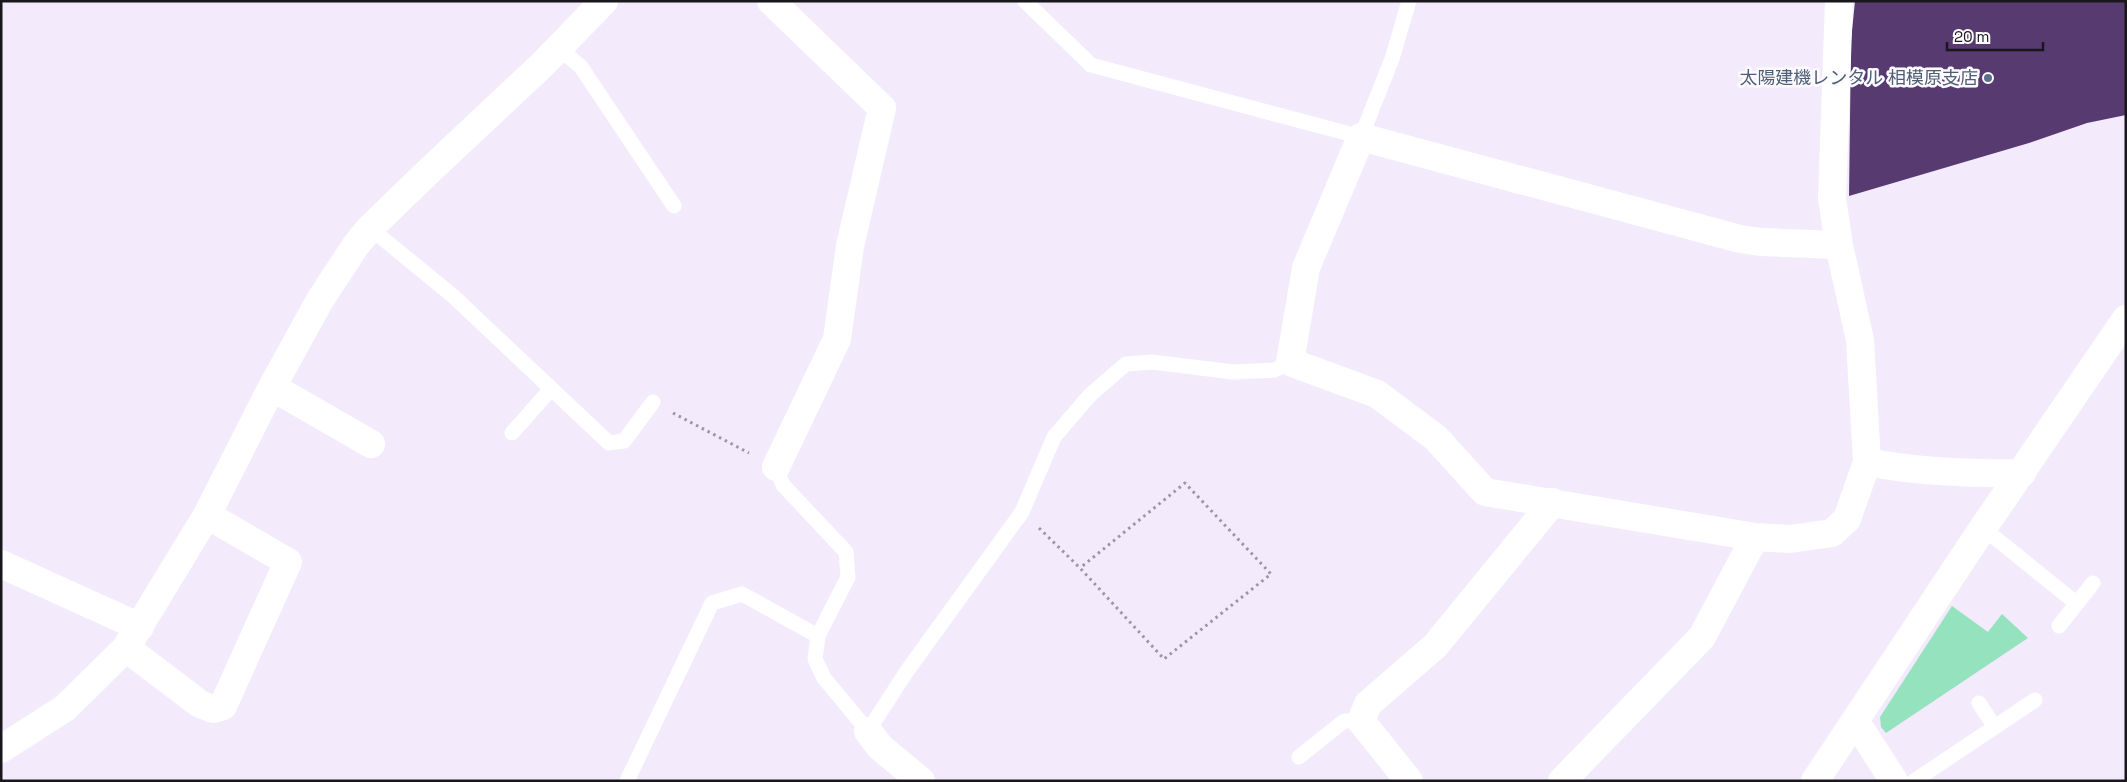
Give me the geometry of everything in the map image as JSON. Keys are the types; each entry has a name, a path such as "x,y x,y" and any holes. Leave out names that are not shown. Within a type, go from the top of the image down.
{"street":[{"path":"1,749 65,708 133,638 207,516 272,387 320,300 356,245 370,228 559,48 604,1"},
{"path":"771,1 882,108 850,246 837,339 776,468"},
{"path":"1839,1 1832,198 1839,245 1860,340 1867,462 1847,519 1832,533 1790,539 1755,537 1485,492 1436,438 1377,394 1290,362 1306,268 1361,136 1740,238 1761,242 1839,245"},
{"path":"1815,781 1856,722 1983,528 2126,318"},
{"path":"272,387 371,444"},
{"path":"1867,462 1918,470 1962,474 2022,473"},
{"path":"1409,781 1361,722 1368,704 1435,646 1553,502"},
{"path":"1,564 133,638 200,704 213,709 222,706 288,562 207,516"},
{"path":"1562,781 1702,636 1755,537"},
{"path":"1856,722 1894,781"},
{"path":"868,731 880,748 921,781"}],"lane":[{"path":"1025,1 1091,65 1361,136 1392,59 1409,1"},
{"path":"559,48 581,67 674,206"},
{"path":"370,228 453,296 609,443 624,441 653,402"},
{"path":"776,468 782,486 846,552 848,577 818,636 815,659 824,678 868,731 907,671 1022,512 1054,437 1090,395 1126,364 1152,362 1233,372 1275,370 1290,362"},
{"path":"512,433 551,389"},
{"path":"1983,528 2076,604"},
{"path":"2059,626 2093,583"},
{"path":"627,781 712,603 742,594 818,636"},
{"path":"1914,781 2035,700"},
{"path":"1979,703 1994,726"},
{"path":"1299,757 1344,721 1361,722"}],"path":[{"path":"653,402 776,468"},
{"path":"1022,512 1080,568 1164,660 1271,574 1185,483 1080,568"}],"green space":[{"path":"1952,606 1988,632 2002,614 2028,638 1886,733 1881,727 1880,717"}],"building":[{"name":"太陽建機レンタル 相模原支店","path":"1855,1 2126,1 2126,115 2087,123 2029,143 1849,196 1851,41"}],"place":[{"name":"太陽建機レンタル 相模原支店","path":"1988,78"}]}
